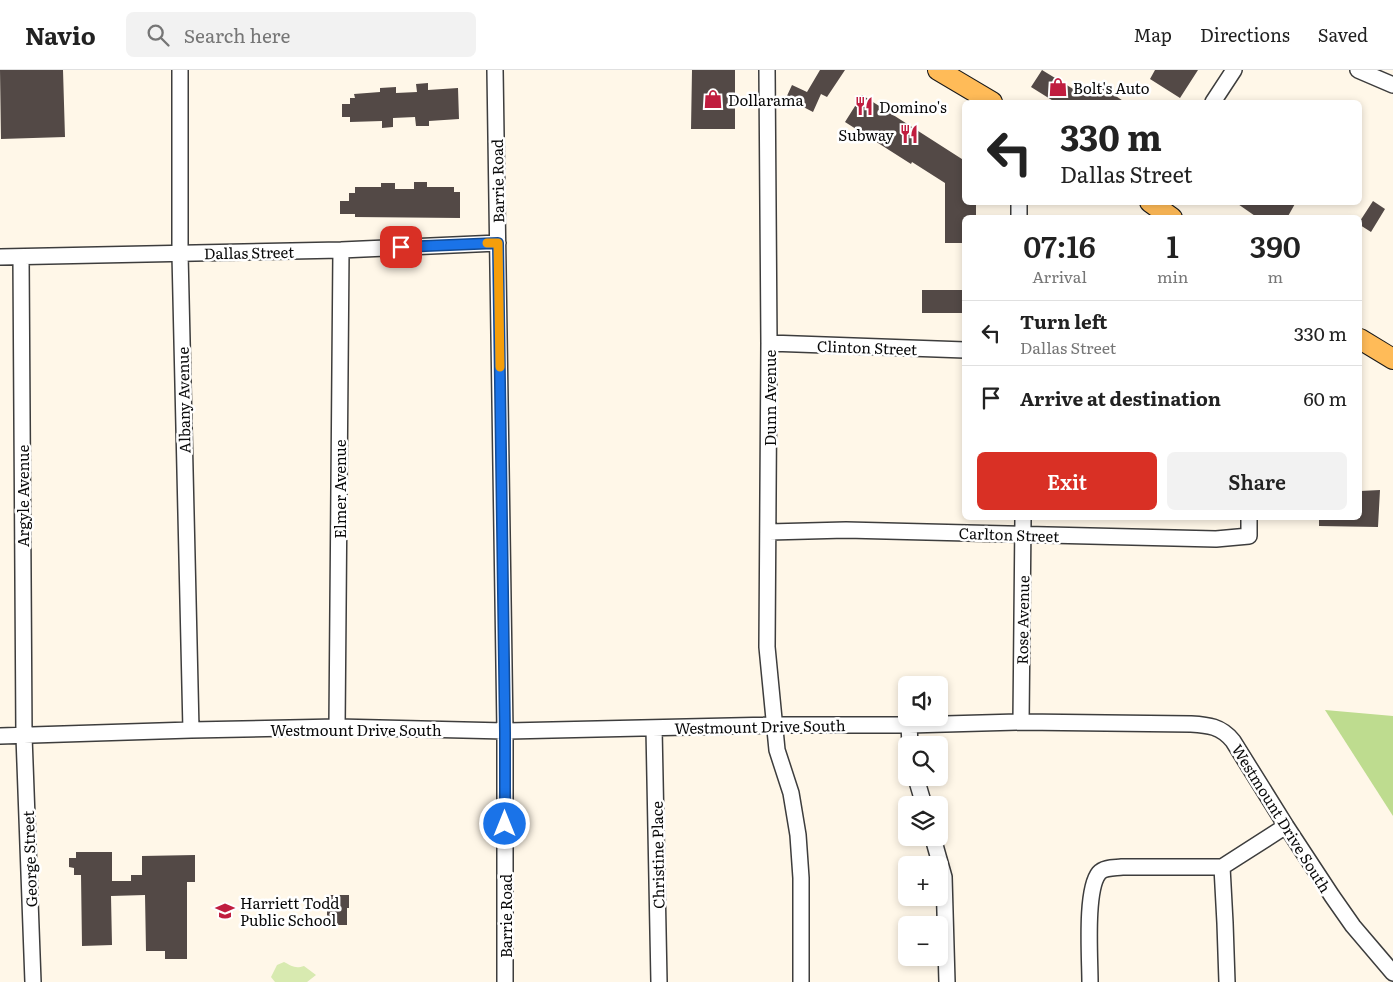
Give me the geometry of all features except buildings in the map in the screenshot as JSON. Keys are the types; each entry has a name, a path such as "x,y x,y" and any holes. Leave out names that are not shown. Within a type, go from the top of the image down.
{"main road":[{"path":"938,70 989,100"},
{"path":"1153,205 1168,215"},
{"path":"1362,339 1393,360"}],"street":[{"name":"Albany Avenue","path":"180,70 180,254 190,730"},
{"name":"Barrie Road","path":"495,70 505,732 505,982"},
{"name":"Dunn Avenue","path":"767,70 769,343 767,647 778,750 791,793 798,835 801,878 801,982"},
{"path":"1214,100 1234,70"},
{"path":"1358,70 1393,85"},
{"name":"Dallas Street","path":"0,257 341,250 498,243"},
{"name":"Elmer Avenue","path":"337,727 341,250"},
{"name":"Argyle Avenue","path":"21,257 24,736"},
{"name":"Clinton Street","path":"769,343 962,350"},
{"name":"Rose Avenue","path":"1021,722 1023,520"},
{"name":"Carlton Street","path":"768,532 846,530 1216,539 1249,536 1249,520"},
{"name":"Westmount Drive South","path":"948,724 1021,722 1191,724 1214,727 1224,731 1233,741 1332,896 1353,926 1393,973"},
{"name":"Westmount Drive South","path":"0,736 337,727 505,732 775,725 898,725"},
{"name":"Christine Place","path":"654,728 659,982"},
{"name":"George Street","path":"24,736 34,982"},
{"path":"1090,982 1090,908 1093,885 1100,872 1107,868 1122,867 1222,867 1286,826"},
{"path":"935,846 944,877 946,982"},
{"path":"1222,867 1227,982"}],"green space":[{"path":"1325,710 1393,716 1393,816"},
{"path":"284,962 296,967 304,966 316,975 307,982 275,982 271,977 277,965"}],"slow traffic":[{"path":"487,243 498,243 500,367"}],"place":[{"name":"Bolt's Auto","path":"1058,87"},
{"name":"Dollarama","path":"713,99"},
{"name":"Domino's","path":"864,106"},
{"name":"Subway","path":"909,134"},
{"name":"Harriett Todd Public School","path":"225,911"}],"route":[{"path":"401,247 498,243 505,824"}]}
